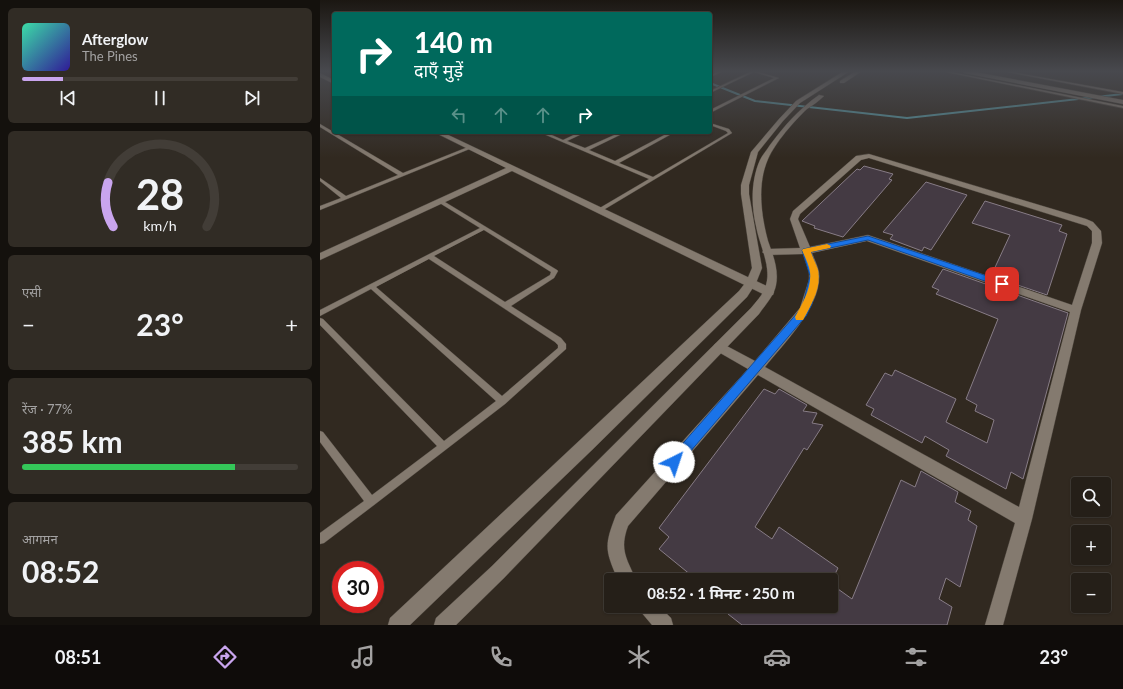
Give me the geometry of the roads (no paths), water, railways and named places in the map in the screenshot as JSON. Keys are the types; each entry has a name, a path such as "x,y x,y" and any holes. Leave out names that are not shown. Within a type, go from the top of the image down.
{"street":[{"path":"396,625 587,445 752,283 757,268 745,199 745,185 757,150 800,106 808,100"},
{"path":"443,625 498,572 755,311 768,292 772,280 771,263 762,233 758,206 758,189 762,163 800,106 811,100"},
{"path":"441,134 768,292"},
{"path":"624,573 614,551 615,536 622,521 757,368 803,313 807,304 814,276 794,219 796,213 859,158 869,156 1090,224 1096,231 1097,243 1076,310 1024,519 994,625"},
{"path":"320,257 512,168"},
{"path":"767,252 806,250 868,238 1076,310"},
{"path":"719,347 1024,519"},
{"path":"653,613 664,625"}],"lane":[{"path":"712,111 733,100"},
{"path":"1097,100 1123,107"},
{"path":"320,125 332,132"},
{"path":"600,210 730,133 728,130 712,125"},
{"path":"335,134 402,175"},
{"path":"548,134 652,178"},
{"path":"564,141 580,134"},
{"path":"585,150 620,134"},
{"path":"615,163 669,134"},
{"path":"320,208 470,148"},
{"path":"320,179 345,198"},
{"path":"440,201 555,271 552,276 505,306"},
{"path":"320,313 483,228"},
{"path":"320,539 371,502 502,401 562,349 562,344 558,340 429,256"},
{"path":"372,287 502,401"},
{"path":"320,321 443,446"},
{"path":"320,435 371,502"}],"waterway":[{"path":"753,100 907,118 1068,100"}]}
